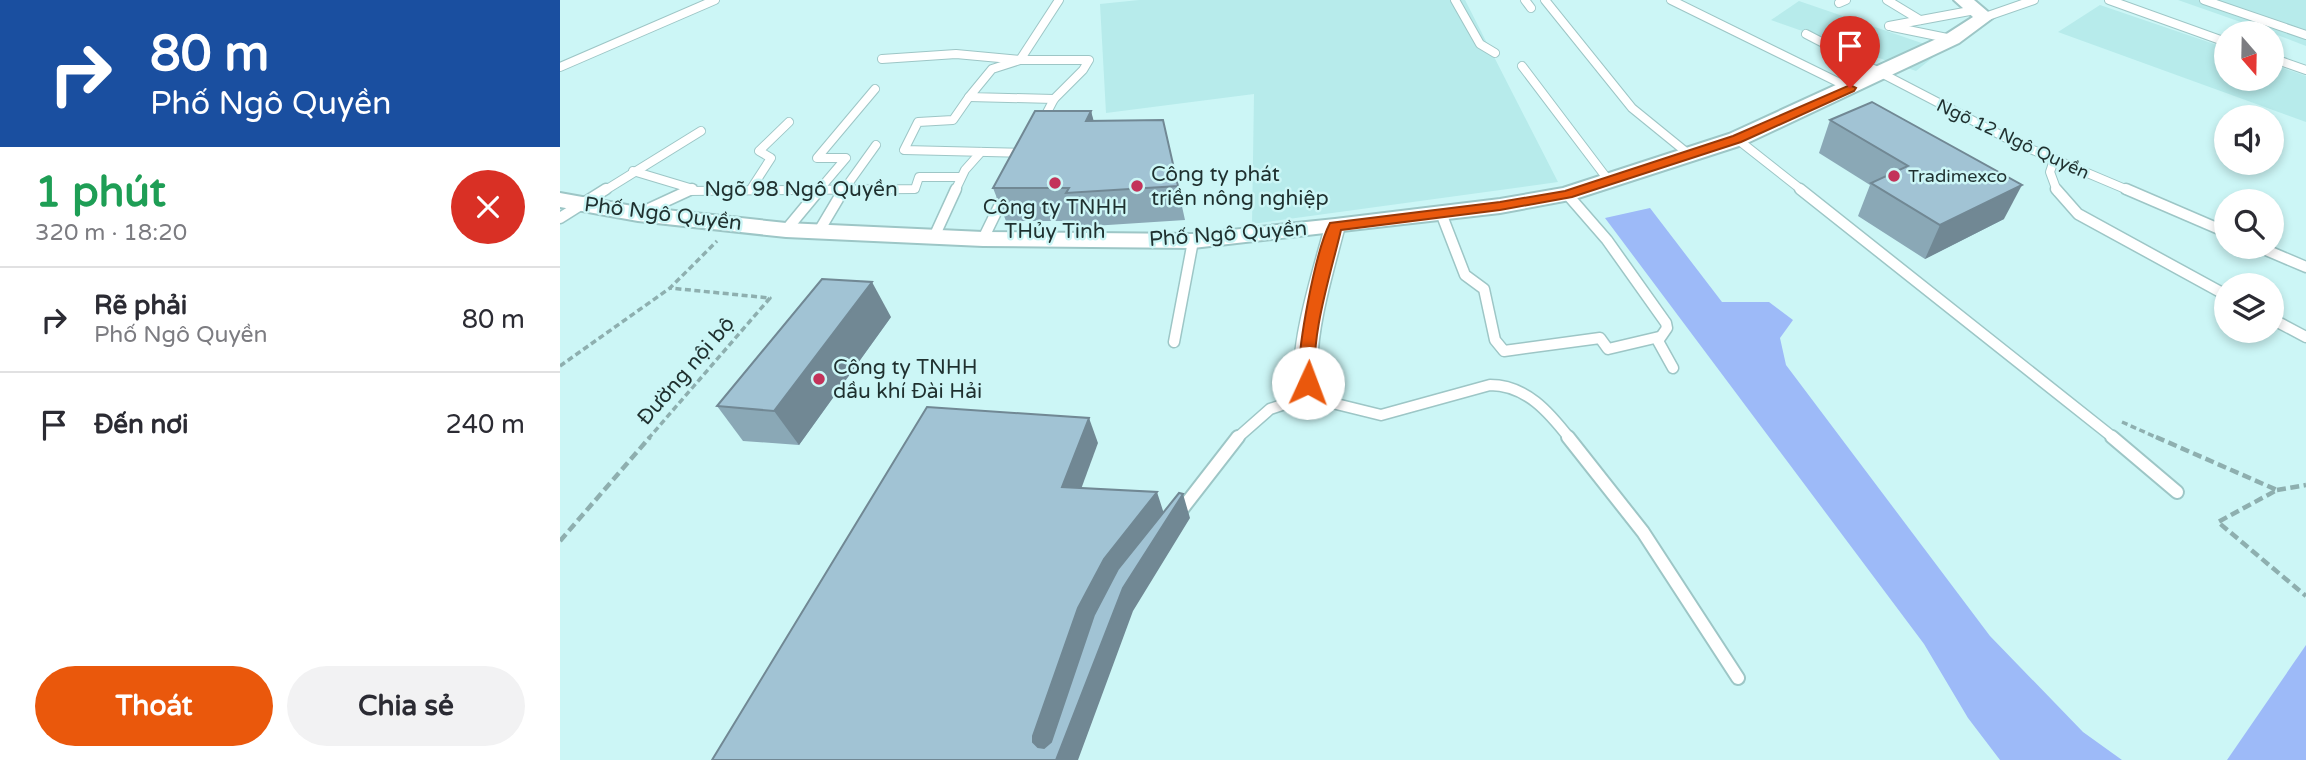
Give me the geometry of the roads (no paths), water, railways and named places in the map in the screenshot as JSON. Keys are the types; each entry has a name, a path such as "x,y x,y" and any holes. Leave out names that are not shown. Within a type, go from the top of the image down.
{"street":[{"name":"Phố Ngô Quyền","path":"560,200 638,214 786,230 983,239 1193,241 1441,213 1567,194 1737,139 1952,39 1974,9"},
{"path":"1317,399 1308,383 1306,371 1313,314 1335,226"}],"lane":[{"path":"560,67 715,0"},
{"path":"1025,153 904,150 918,122 953,120 992,69 1020,60 1059,0"},
{"path":"1455,0 1480,44 1495,53"},
{"path":"1525,0 1531,8"},
{"path":"1545,0 1632,108 1691,156"},
{"path":"1671,0 1850,88"},
{"path":"1839,4 1846,0"},
{"path":"1887,0 1920,20"},
{"path":"1952,39 1889,26 2034,0"},
{"path":"2109,0 2214,38"},
{"path":"2204,0 2306,35"},
{"name":"Ngõ 12 Ngô Quyền","path":"1806,34 1880,74 2054,160 2214,228"},
{"path":"882,60 956,54 1020,60 1089,60 1083,70 1054,99 1037,131"},
{"path":"2284,63 2306,71"},
{"path":"1522,66 1609,181"},
{"path":"786,230 846,158 817,159 875,89"},
{"path":"969,97 1054,99"},
{"path":"751,189 771,158 759,151 789,122"},
{"path":"560,218 701,131"},
{"path":"1737,139 1866,244 2104,430 2177,492"},
{"path":"1019,165 1031,142"},
{"path":"819,232 845,188 876,145"},
{"path":"934,237 961,177 981,152"},
{"path":"2054,160 2050,172 2057,192 2078,214 2214,288"},
{"path":"633,172 693,189"},
{"name":"Ngõ 98 Ngô Quyền","path":"638,214 693,189 915,189 919,177 961,177"},
{"path":"983,239 1007,190"},
{"path":"1567,194 1628,267 1666,323 1667,328 1659,337 1658,343 1673,368"},
{"path":"1441,213 1465,275 1484,289 1495,340 1504,351 1600,338 1608,349 1659,337"},
{"path":"1174,342 1193,241"},
{"path":"2284,258 2306,267"},
{"path":"2284,325 2306,337"},
{"path":"1173,520 1240,434 1270,410 1288,403 1317,399 1381,415 1490,385 1507,385 1526,394 1552,416 1643,532 1738,678"}],"water":[{"path":"1650,208 1722,302 1769,302 1793,320 1780,338 1786,365 1990,636 2083,732 2122,760 2000,760 1968,718 1924,644 1605,218"},
{"path":"2306,645 2306,760 2227,760"}],"place":[{"name":"Tradimexco","path":"1894,176"},
{"name":"Công ty TNHH THủy Tinh","path":"1055,183"},
{"name":"Công ty phát triền nông nghiệp","path":"1137,186"},
{"name":"Công ty TNHH dầu khí Đài Hải","path":"819,379"}]}
